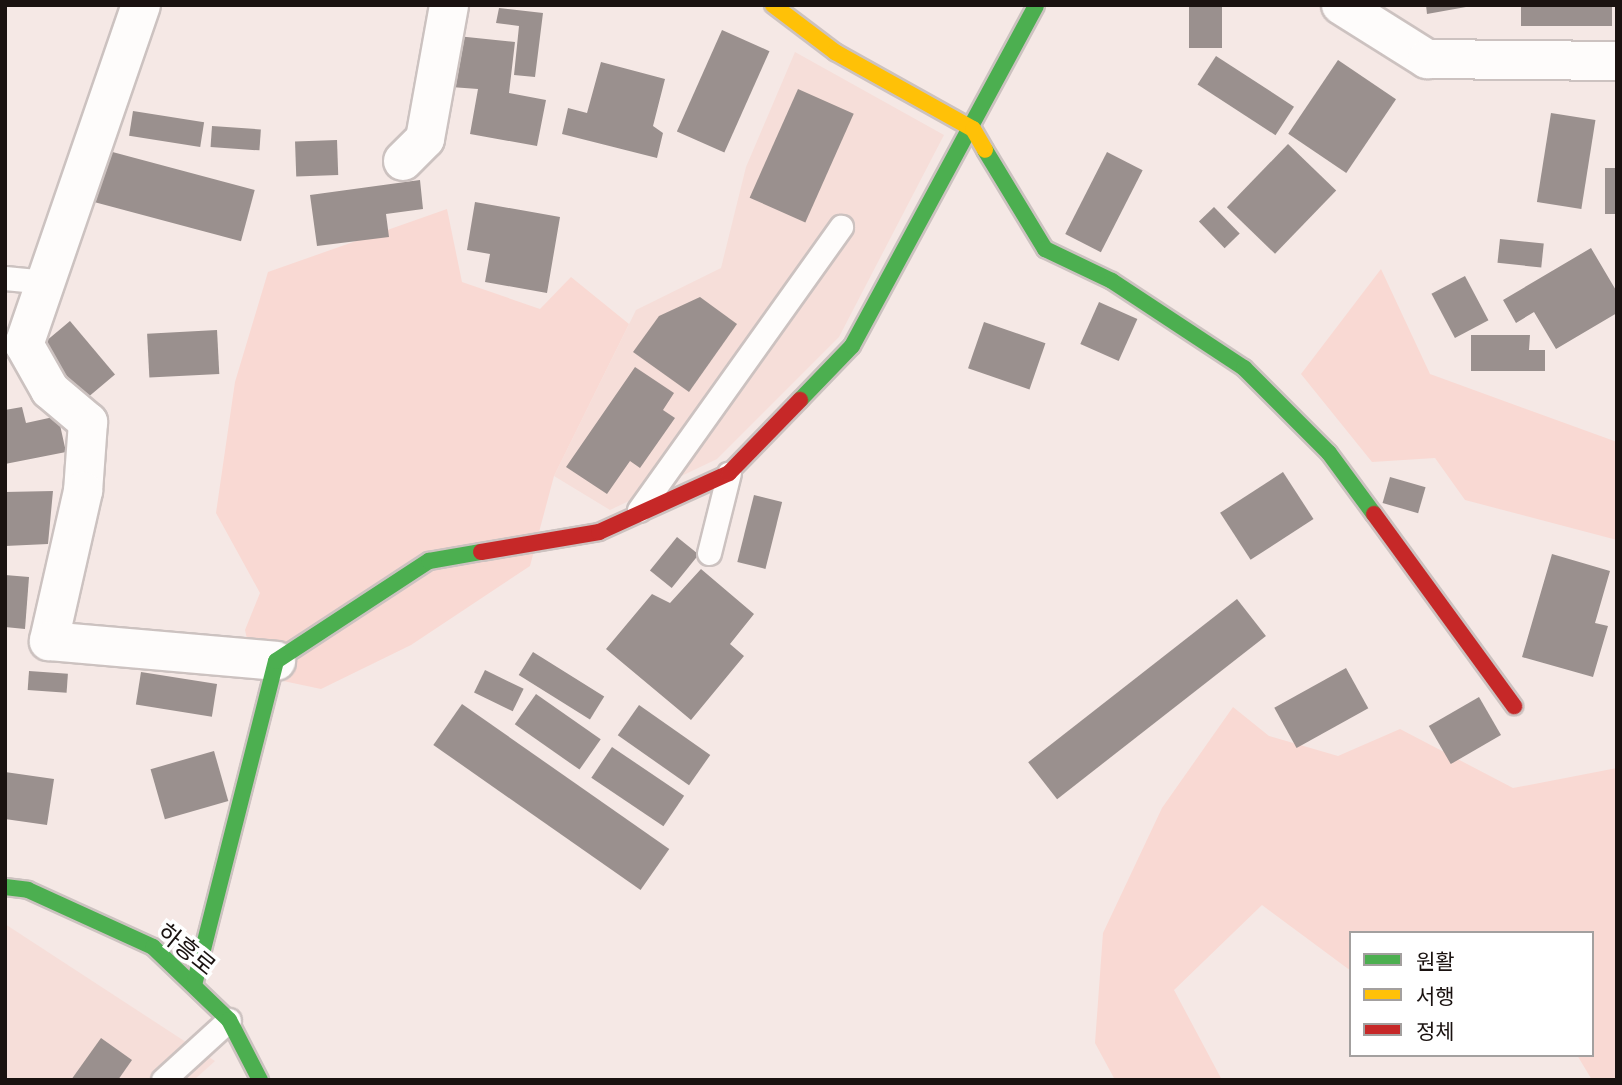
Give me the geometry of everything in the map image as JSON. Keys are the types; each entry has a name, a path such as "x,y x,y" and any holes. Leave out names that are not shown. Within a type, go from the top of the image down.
{"street":[{"path":"141,5 24,344 50,390 88,422 83,491 48,641 276,661 429,561 599,532 729,473 852,345 973,129 1036,5"},
{"path":"403,161 425,139 449,5"},
{"path":"773,5 835,52 973,129 1045,249 1112,281 1244,368 1329,453 1514,706"},
{"path":"1341,5 1427,59 1617,61"},
{"path":"194,985 276,661"},
{"name":"하흥로","path":"5,887 28,890 153,947 229,1020 260,1080"}],"lane":[{"path":"636,515 841,227"},
{"path":"5,278 46,282"},
{"path":"709,553 729,473"},
{"path":"163,1080 229,1020"}],"shaded area":[{"path":"795,52 944,135 839,337 717,459 610,510 554,476 636,310 721,268 746,167"},
{"path":"447,209 462,282 540,309 571,277 629,324 554,476 530,566 411,645 321,689 255,675 245,630 260,593 216,513 235,382 268,272"},
{"path":"1381,269 1430,374 1617,442 1617,540 1465,500 1435,458 1372,462 1301,374"},
{"path":"1233,707 1269,736 1338,756 1400,729 1513,788 1617,768 1617,1080 1592,1080 1578,1057 1594,1057 1594,931 1349,931 1349,970 1262,905 1174,990 1222,1080 1115,1080 1095,1043 1103,933 1162,808"},
{"path":"5,924 215,1061 194,1080 5,1080"}],"building":[{"path":"1189,5 1222,5 1222,48 1189,48"},
{"path":"1426,5 1466,5 1466,7 1427,14"},
{"path":"1521,5 1612,5 1612,26 1521,26"},
{"path":"499,8 543,13 535,77 514,75 519,26 496,23"},
{"path":"722,30 770,51 724,153 677,131"},
{"path":"457,36 515,42 509,93 546,100 537,146 470,134 478,89 451,87"},
{"path":"1216,56 1294,107 1275,135 1197,85"},
{"path":"1338,60 1396,99 1346,173 1288,134"},
{"path":"601,62 665,79 653,126 663,133 657,158 562,134 568,108 587,113"},
{"path":"798,89 854,114 805,223 750,198"},
{"path":"133,111 204,122 200,147 129,136"},
{"path":"1551,113 1595,120 1581,209 1537,202"},
{"path":"212,126 261,129 259,150 211,147"},
{"path":"337,140 338,175 296,176 295,141"},
{"path":"1288,144 1336,191 1275,254 1227,207"},
{"path":"105,150 255,190 241,241 91,201"},
{"path":"1107,152 1143,170 1101,252 1065,234"},
{"path":"1605,168 1617,168 1617,214 1605,214"},
{"path":"420,180 423,209 386,214 389,237 317,246 310,195"},
{"path":"475,202 560,217 547,293 485,282 490,254 467,250"},
{"path":"1214,207 1240,234 1225,248 1199,222"},
{"path":"1500,239 1544,244 1541,267 1497,263"},
{"path":"1591,248 1617,292 1617,313 1556,349 1534,312 1516,323 1503,300"},
{"path":"1465,276 1488,320 1455,338 1431,294"},
{"path":"700,297 737,324 689,392 633,352 659,316"},
{"path":"1099,302 1137,319 1119,361 1080,344"},
{"path":"70,321 115,375 84,400 39,347"},
{"path":"984,322 1045,343 1030,389 968,368"},
{"path":"217,330 219,374 149,378 147,334"},
{"path":"1471,335 1530,335 1529,350 1545,350 1545,371 1471,371"},
{"path":"635,367 674,393 663,410 675,418 640,468 630,461 607,494 566,467"},
{"path":"22,407 26,423 58,416 66,452 5,464 5,410"},
{"path":"1283,472 1313,519 1251,560 1220,513"},
{"path":"1390,477 1426,487 1418,513 1383,503"},
{"path":"53,491 48,544 5,546 5,492"},
{"path":"754,495 782,502 765,569 737,562"},
{"path":"677,537 699,555 672,588 650,570"},
{"path":"1552,554 1610,571 1595,623 1608,626 1593,677 1522,657"},
{"path":"701,569 754,614 730,644 744,656 691,720 606,649 652,594 670,603"},
{"path":"5,575 29,577 25,629 5,627"},
{"path":"1237,599 1266,636 1057,799 1028,762"},
{"path":"533,652 604,697 590,719 519,675"},
{"path":"1346,668 1368,708 1297,748 1274,708"},
{"path":"485,670 524,689 513,711 474,692"},
{"path":"29,671 68,674 67,693 28,690"},
{"path":"141,672 217,684 212,717 136,705"},
{"path":"536,694 601,739 579,770 515,724"},
{"path":"1479,697 1501,735 1451,764 1429,726"},
{"path":"462,704 669,849 641,890 433,745"},
{"path":"639,705 710,755 689,785 618,735"},
{"path":"612,747 684,796 663,826 591,778"},
{"path":"214,751 228,801 165,819 151,769"},
{"path":"5,772 54,779 47,825 5,819"},
{"path":"101,1038 132,1060 118,1080 71,1080"}],"traffic: fast":[{"path":"800,400 852,346 1036,5"},
{"path":"985,150 1045,249 1112,281 1244,368 1329,453 1374,514"},
{"path":"194,985 276,661 429,561 481,552"},
{"path":"5,887 28,890 153,947 229,1020 260,1080"}],"traffic: slow":[{"path":"773,5 835,52 973,129 985,150"}],"traffic: jam":[{"path":"481,552 599,532 729,473 800,400"},
{"path":"1374,514 1514,706"}]}
